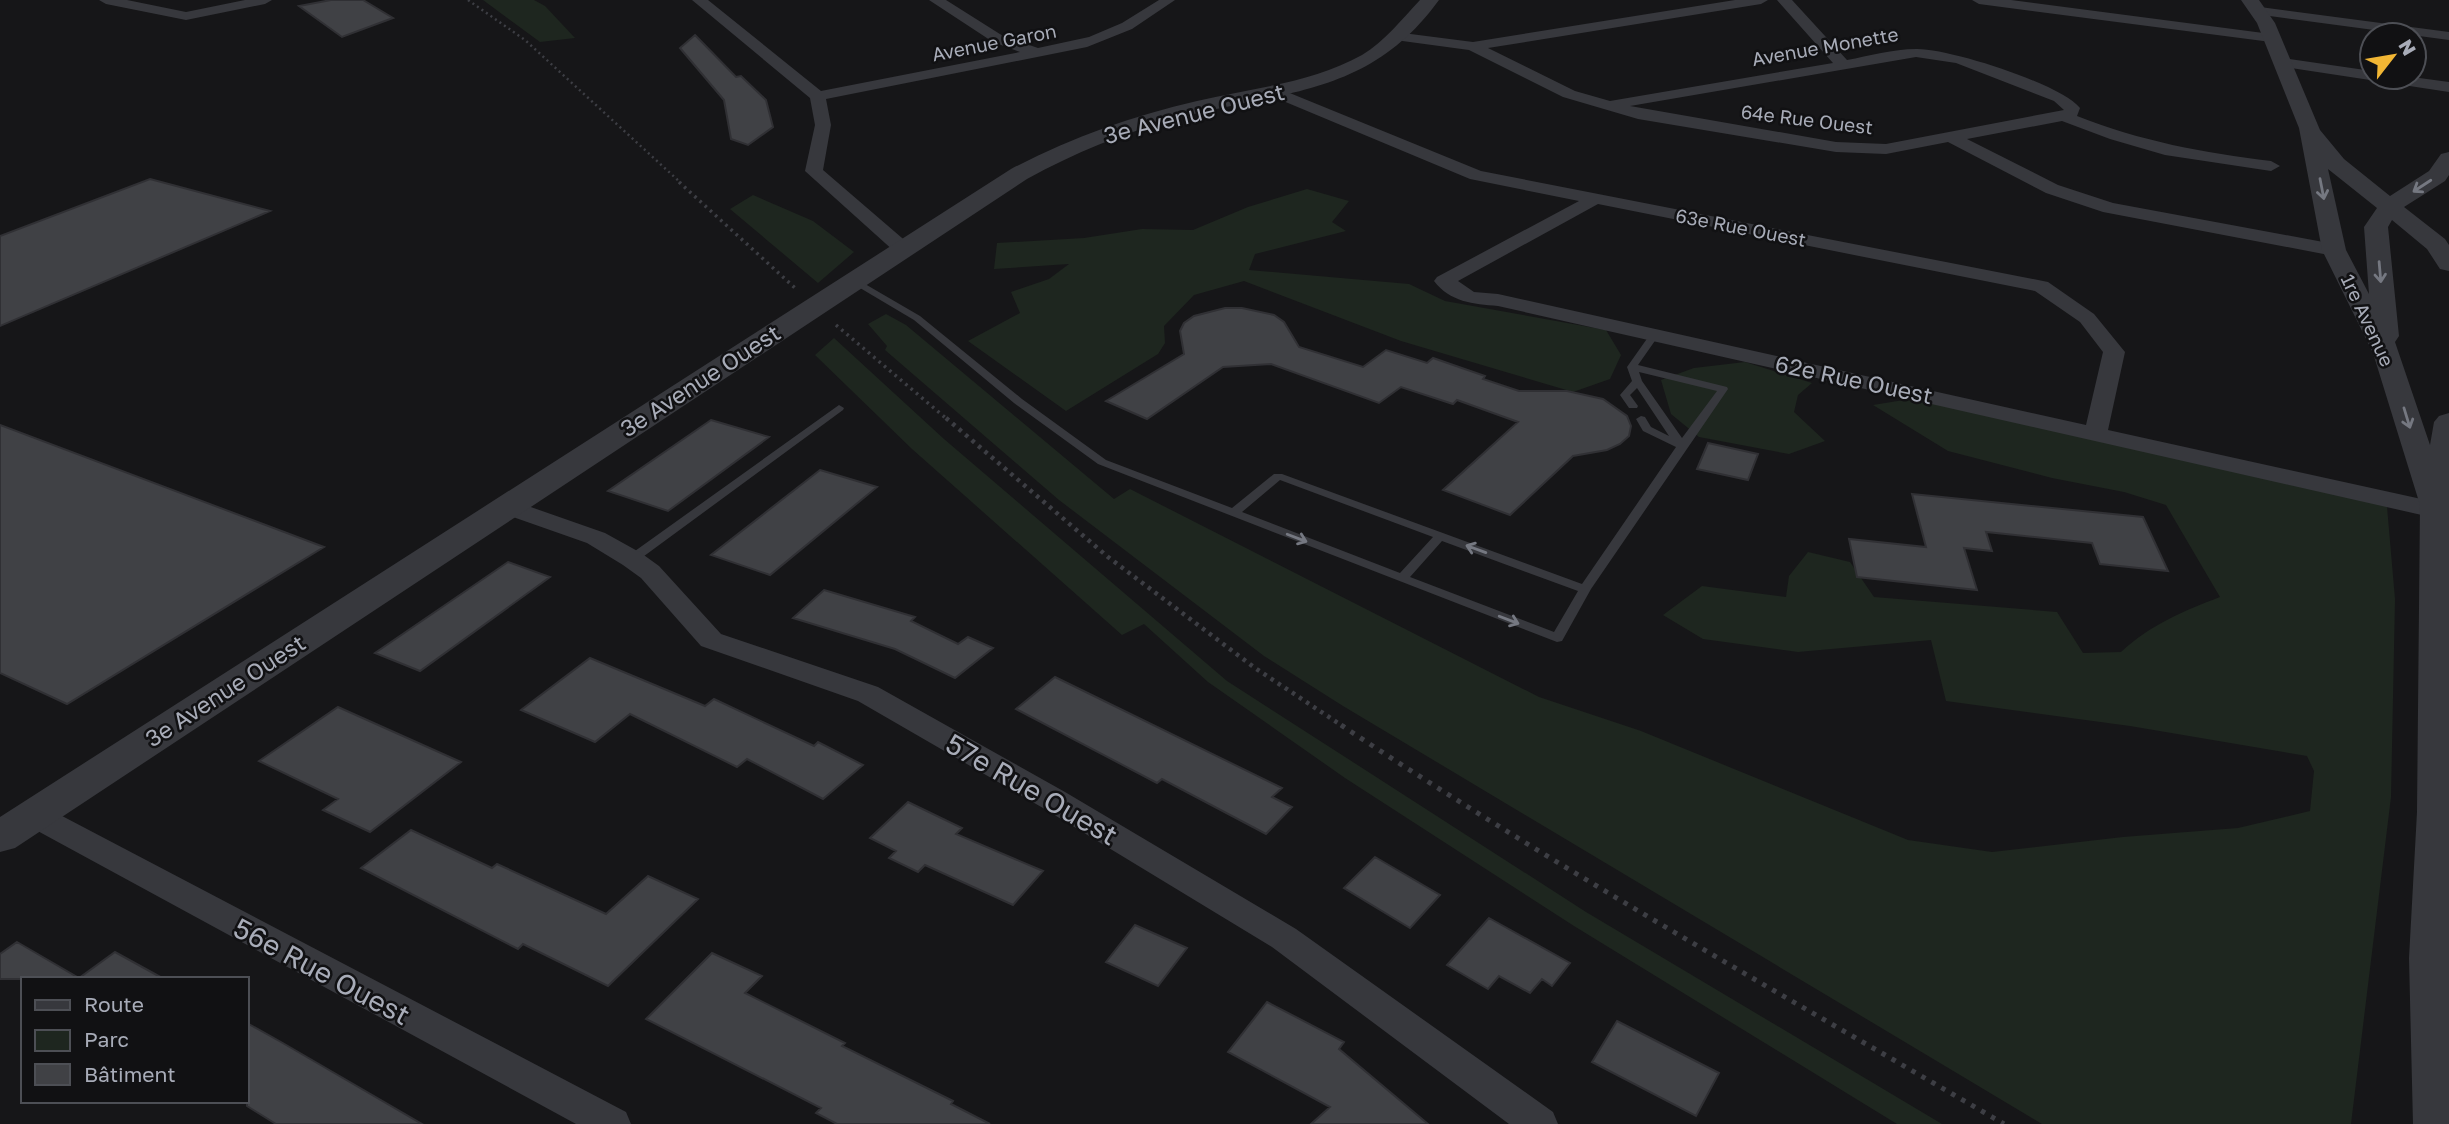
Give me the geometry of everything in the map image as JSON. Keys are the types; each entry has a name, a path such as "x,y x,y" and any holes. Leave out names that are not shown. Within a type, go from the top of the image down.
{"street":[{"path":"106,0 186,16 265,0"},
{"path":"699,0 818,96 823,125 814,171 902,248"},
{"path":"936,0 998,39 1038,53"},
{"name":"Avenue Garon","path":"818,96 1038,53 1115,34 1136,24 1168,0"},
{"name":"3e Avenue Ouest","path":"0,837 1019,174 1084,142 1174,113 1275,92 1339,73 1371,57 1430,0"},
{"path":"1473,46 1761,0"},
{"path":"1784,0 1842,64"},
{"path":"1979,0 2272,38"},
{"path":"2255,5 2449,36"},
{"name":"1re Avenue","path":"2255,5 2283,63 2309,128 2334,250 2388,353 2435,510"},
{"name":"64e Rue Ouest","path":"1395,36 1473,46 1569,94 1604,106 1836,147 1886,149 1950,137"},
{"name":"Avenue Monette","path":"1604,106 1901,53 1944,56 2060,98 2072,108 2072,112 2064,116"},
{"path":"2283,63 2358,74"},
{"path":"2428,84 2449,87"},
{"name":"63e Rue Ouest","path":"1275,92 1476,175 2041,286 2087,318 2114,352 2096,432"},
{"path":"1950,137 2064,116 2137,144 2216,161 2271,166"},
{"name":"1re Avenue","path":"2309,128 2336,164 2436,244 2449,264"},
{"path":"1950,137 2052,188 2085,201 2109,208 2334,250"},
{"path":"2388,353 2376,228 2389,207 2437,176 2449,159"},
{"name":"62e Rue Ouest","path":"1595,199 1444,281 1469,298 1498,300 2435,510"},
{"name":"1re Avenue","path":"2438,1124 2440,961 2435,510 2449,422"},
{"name":"57e Rue Ouest","path":"505,506 596,538 632,559 650,572 711,640 868,694 1054,800 1284,938 1539,1124"},
{"name":"56e Rue Ouest","path":"34,815 611,1124"}],"lane":[{"path":"853,280 917,318 1018,401 1102,462 1557,638 1586,589 1723,389 1632,367"},
{"path":"1632,367 1654,335"},
{"path":"1632,367 1637,381 1682,446"},
{"path":"1633,406 1625,395 1637,381"},
{"path":"632,559 839,408"},
{"path":"1641,419 1647,429 1682,446"},
{"path":"1233,513 1278,476 1586,589"},
{"path":"1402,578 1440,536"}],"path":[{"path":"468,0 525,40 803,296"},
{"path":"831,320 1108,558 1255,668 1418,776 1618,900 2004,1124"}],"green space":[{"path":"483,0 534,0 545,6 575,38 540,42"},
{"path":"1307,189 1349,201 1332,222 1346,231 1255,254 1249,270 1409,284 1445,301 1606,330 1621,355 1610,379 1573,392 1401,341 1244,281 1194,295 1164,326 1165,343 1158,354 1066,411 968,341 1020,313 1011,292 1049,279 1069,264 994,269 997,243 1084,238 1142,229 1193,230 1248,207"},
{"path":"753,195 813,221 854,252 818,283 730,209"},
{"path":"886,314 906,325 1114,499 1130,489 1539,697 1641,731 1908,840 1992,852 2123,837 2238,828 2310,811 2314,771 2307,756 2130,726 1946,701 1931,640 1798,652 1703,639 1663,615 1702,586 1786,597 1789,576 1808,552 1850,562 1874,597 2057,612 2083,653 2121,652 2168,620 2220,597 2166,505 2124,492 2052,478 1948,451 1873,405 1916,398 2386,495 2395,599 2391,797 2351,1124 2042,1124 1343,706 1264,656 1059,500 885,350 887,346 868,324"},
{"path":"834,338 944,439 1227,681 1586,912 1942,1124 1897,1124 1574,926 1345,778 1208,682 1144,624 1122,635 912,449 815,355"},
{"path":"1745,362 1812,383 1798,395 1794,412 1825,441 1789,454 1699,437 1671,414 1661,380 1694,368"}],"building":[{"path":"331,0 363,0 393,18 342,37 299,6"},
{"path":"695,35 736,77 741,76 766,100 773,127 748,145 731,139 724,100 680,48"},
{"path":"150,179 270,211 0,326 0,236"},
{"path":"1225,308 1242,308 1274,315 1284,322 1299,347 1363,367 1386,350 1427,363 1433,358 1519,391 1567,391 1603,399 1627,416 1631,426 1629,436 1607,450 1573,456 1510,515 1443,490 1518,422 1457,400 1453,404 1401,387 1379,403 1271,364 1223,367 1147,419 1106,401 1184,354 1180,331 1184,323 1194,316"},
{"path":"711,420 769,437 668,511 608,491"},
{"path":"0,425 324,547 67,704 0,673"},
{"path":"1708,443 1758,454 1748,480 1697,469"},
{"path":"820,470 877,487 770,575 711,555"},
{"path":"1912,494 2143,517 2168,571 2100,564 2092,543 1986,532 1992,551 1964,548 1977,590 1857,577 1849,539 1926,547"},
{"path":"508,562 550,577 420,671 375,653"},
{"path":"824,590 915,617 911,621 958,644 968,637 993,648 955,678 895,649 793,618"},
{"path":"590,658 705,706 714,699 814,746 818,742 863,765 823,799 747,759 737,767 630,714 595,742 521,710"},
{"path":"1055,677 1282,788 1272,797 1292,807 1266,834 1162,779 1157,783 1016,709"},
{"path":"338,707 461,762 370,832 323,810 338,799 259,761"},
{"path":"908,802 962,828 956,834 1043,871 1013,905 925,865 918,872 889,858 896,851 870,838"},
{"path":"411,830 492,868 497,864 606,914 648,876 698,899 608,986 523,944 518,949 361,868"},
{"path":"1375,857 1440,895 1410,928 1344,888"},
{"path":"1489,918 1570,963 1552,986 1542,979 1530,993 1499,976 1488,989 1447,965"},
{"path":"1135,925 1187,948 1158,986 1106,962"},
{"path":"17,942 77,977 0,979 0,954"},
{"path":"115,952 160,977 80,977"},
{"path":"712,953 762,976 745,993 845,1043 842,1046 953,1101 951,1104 990,1124 837,1124 816,1113 821,1108 646,1019"},
{"path":"1267,1002 1344,1042 1339,1049 1428,1124 1311,1124 1330,1107 1228,1052"},
{"path":"1617,1021 1719,1073 1696,1116 1592,1062"},
{"path":"248,1024 422,1124 276,1124 247,1106"}]}
